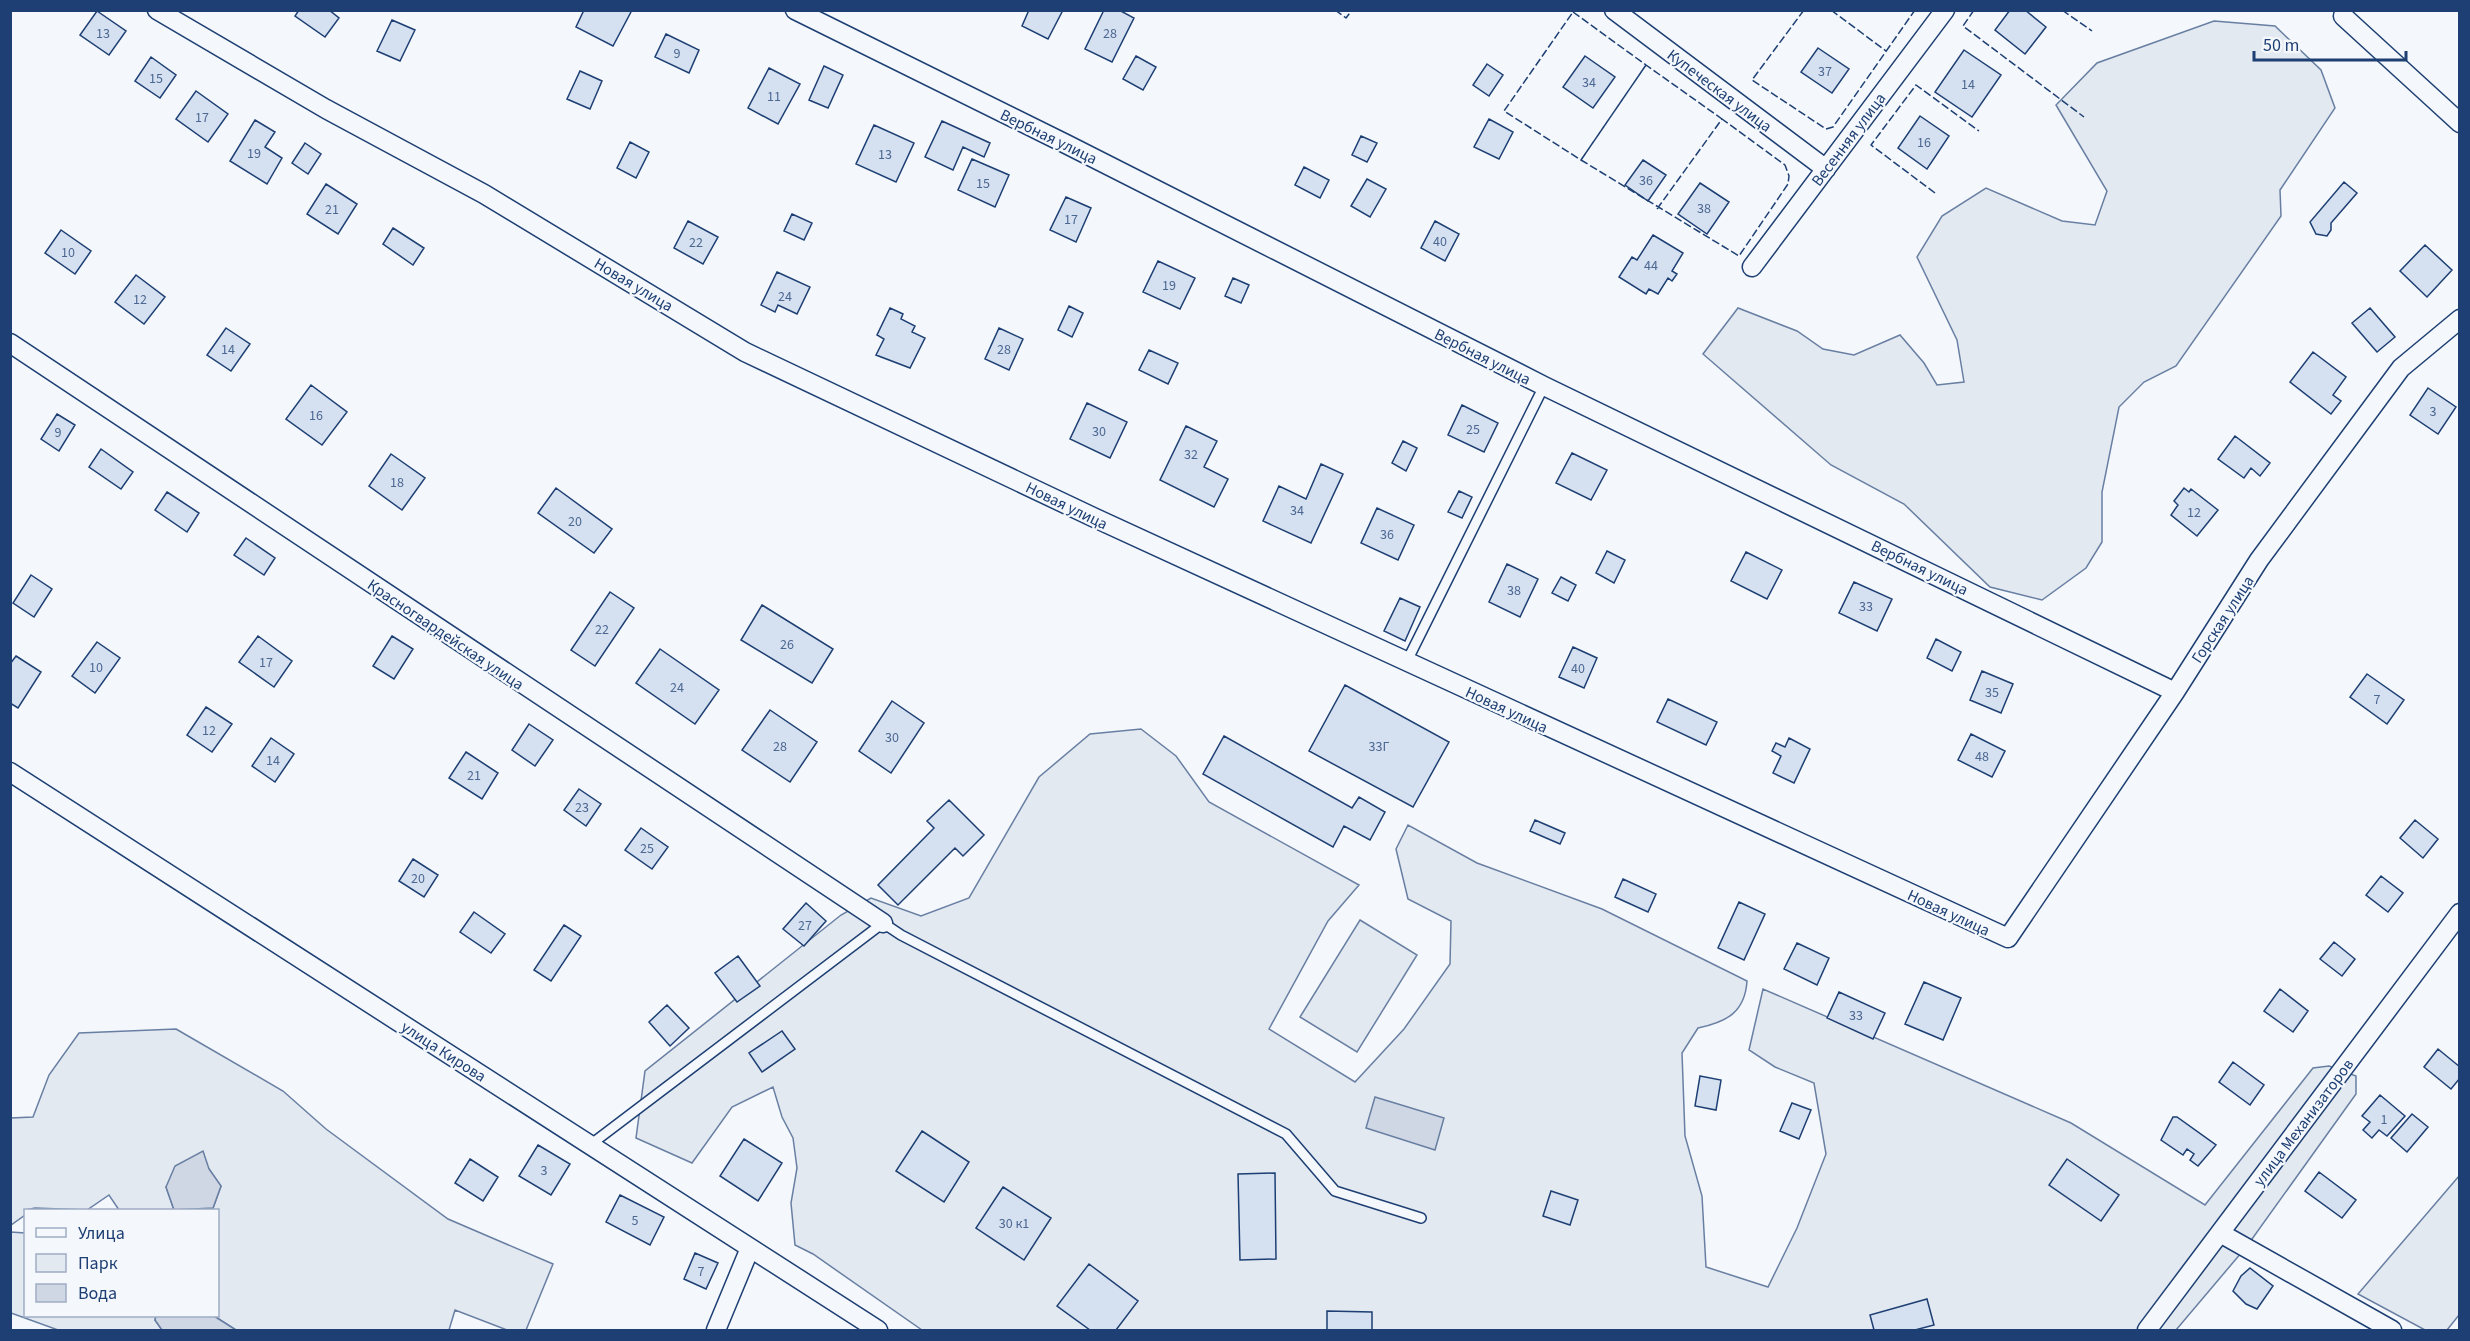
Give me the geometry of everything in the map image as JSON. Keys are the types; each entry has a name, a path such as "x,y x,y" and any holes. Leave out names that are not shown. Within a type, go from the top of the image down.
{"street":[{"name":"Новая улица","path":"157,10 326,109 484,194 745,352 1406,663 2008,938"},
{"name":"Вербная улица","path":"795,10 1056,139 1544,386 2175,692"},
{"name":"Купеческая улица","path":"1614,10 1826,169"},
{"name":"Весенняя улица","path":"1752,267 1945,10"},
{"path":"2343,15 2460,123"},
{"name":"Горская улица","path":"2008,938 2175,692 2259,560 2401,368 2460,319"},
{"name":"Красногвардейская улица","path":"10,343 883,923"},
{"name":"улица Кирова","path":"10,772 878,1330"},
{"name":"улица Механизаторов","path":"2147,1330 2460,913"},
{"path":"2220,1233 2392,1330"},
{"path":"716,1330 750,1248"}],"lane":[{"path":"1406,663 1544,386"},
{"path":"590,1145 883,923 901,935 1286,1134 1335,1191 1421,1218"}],"green space":[{"path":"2214,21 2275,26 2321,70 2335,108 2280,190 2281,216 2176,366 2144,382 2119,407 2102,492 2102,542 2086,568 2042,600 1990,587 1904,504 1831,465 1703,354 1738,308 1797,331 1823,349 1854,355 1900,335 1924,363 1937,385 1964,382 1957,340 1917,257 1942,216 1986,188 2062,221 2095,225 2107,191 2056,105 2097,63"},
{"path":"1141,729 1176,756 1209,802 1359,885 1328,921 1269,1029 1355,1082 1404,1029 1450,964 1451,921 1408,899 1396,849 1408,825 1477,863 1602,909 1747,981 1743,1001 1733,1014 1726,1019 1698,1028 1682,1053 1685,1136 1702,1196 1706,1267 1768,1287 1797,1228 1826,1154 1814,1083 1775,1067 1749,1050 1763,989 2071,1123 2205,1205 2313,1068 2329,1066 2356,1076 2356,1094 2247,1246 2176,1330 922,1330 813,1254 795,1245 791,1203 797,1168 793,1138 782,1117 773,1087 732,1107 692,1163 636,1138 645,1071 841,915 871,898 921,916 969,898 1039,777 1090,734"},
{"path":"1360,920 1417,955 1357,1052 1300,1017"},
{"path":"176,1029 283,1091 326,1129 448,1219 553,1264 526,1330 507,1330 455,1310 449,1330 236,1330 216,1317 219,1317 219,1209 208,1209 213,1208 221,1186 209,1169 166,1187 174,1209 118,1209 109,1195 88,1209 24,1209 24,1216 11,1225 11,1118 33,1117 49,1075 79,1033"},
{"path":"2459,1176 2459,1315 2447,1330 2425,1330 2358,1294"},
{"path":"10,1232 24,1233 24,1317 156,1317 155,1320 162,1330 58,1330 11,1313"}],"water":[{"path":"1375,1097 1444,1118 1435,1150 1366,1128"},
{"path":"203,1151 209,1169 221,1186 213,1208 174,1209 166,1187 175,1166"},
{"path":"156,1317 216,1317 236,1330 162,1330 155,1320"}],"building":[{"path":"299,10 329,10 339,18 325,37 295,16"},
{"path":"584,10 632,10 613,46 576,27"},
{"path":"1029,10 1063,10 1048,39 1022,26"},
{"path":"1104,10 1119,10 1134,18 1112,62 1085,49"},
{"path":"2010,10 2025,10 2046,27 2025,54 1995,30"},
{"path":"97,11 126,31 109,55 80,35"},
{"path":"392,20 415,30 400,61 377,51"},
{"path":"666,34 699,50 689,73 655,57"},
{"path":"1818,48 1849,69 1832,93 1801,72"},
{"path":"1964,50 2001,75 1972,117 1935,92"},
{"path":"1136,56 1156,67 1143,90 1123,79"},
{"path":"1585,56 1615,77 1593,108 1563,87"},
{"path":"151,57 176,75 160,98 135,81"},
{"path":"1487,64 1503,75 1489,96 1473,85"},
{"path":"824,66 843,75 828,108 809,100"},
{"path":"769,68 800,84 778,124 748,108"},
{"path":"580,71 602,81 590,109 567,99"},
{"path":"196,91 228,114 208,142 176,119"},
{"path":"1920,116 1949,136 1927,169 1898,148"},
{"path":"1489,119 1513,132 1499,159 1474,147"},
{"path":"255,120 275,132 265,147 282,158 267,184 230,161"},
{"path":"942,121 990,143 984,157 963,147 953,170 925,157"},
{"path":"874,125 914,143 896,182 856,164"},
{"path":"1361,136 1377,143 1367,162 1352,155"},
{"path":"630,142 649,152 636,178 617,168"},
{"path":"305,143 321,154 308,174 292,163"},
{"path":"972,159 1009,175 995,207 958,190"},
{"path":"1643,160 1666,175 1648,201 1625,185"},
{"path":"1304,167 1329,180 1320,198 1295,185"},
{"path":"1367,179 1386,189 1370,217 1351,206"},
{"path":"2344,182 2357,193 2331,223 2331,230 2327,236 2316,234 2310,222"},
{"path":"1700,183 1729,202 1707,234 1678,214"},
{"path":"326,184 357,204 338,234 307,214"},
{"path":"1066,197 1091,208 1076,242 1050,230"},
{"path":"792,214 812,223 804,240 784,231"},
{"path":"688,221 718,237 703,264 674,248"},
{"path":"1435,221 1459,234 1445,261 1421,248"},
{"path":"393,228 424,248 413,265 383,244"},
{"path":"61,230 91,251 75,274 45,253"},
{"path":"1653,235 1683,253 1672,271 1677,274 1672,281 1668,278 1658,294 1649,289 1646,294 1619,277 1632,257 1637,260"},
{"path":"2425,245 2452,270 2427,297 2400,271"},
{"path":"1158,261 1195,278 1180,309 1143,292"},
{"path":"777,272 810,287 797,314 778,305 775,312 761,305"},
{"path":"136,275 165,297 144,324 115,302"},
{"path":"1233,278 1249,285 1241,303 1225,296"},
{"path":"1069,306 1083,313 1072,337 1058,330"},
{"path":"890,308 903,314 901,319 915,326 912,332 925,338 910,368 876,355 884,339 877,335"},
{"path":"2370,308 2395,337 2377,352 2352,323"},
{"path":"226,328 250,344 231,371 207,355"},
{"path":"999,328 1023,339 1009,370 985,359"},
{"path":"1149,350 1178,363 1168,384 1139,370"},
{"path":"2313,352 2346,377 2333,395 2341,401 2331,414 2290,382"},
{"path":"311,385 347,412 322,445 286,419"},
{"path":"2428,388 2456,407 2438,434 2410,415"},
{"path":"1087,403 1127,422 1110,458 1070,439"},
{"path":"1462,405 1498,423 1484,452 1448,435"},
{"path":"57,414 75,425 59,451 41,439"},
{"path":"1186,426 1217,441 1204,467 1228,479 1214,507 1160,480"},
{"path":"2235,436 2270,463 2260,476 2251,468 2244,478 2218,459"},
{"path":"1403,441 1417,448 1406,471 1392,463"},
{"path":"101,449 133,472 121,489 89,467"},
{"path":"1572,453 1607,470 1591,500 1556,483"},
{"path":"391,454 425,478 402,510 369,486"},
{"path":"1321,464 1343,474 1311,543 1263,521 1279,486 1306,499"},
{"path":"556,488 612,529 594,553 538,513"},
{"path":"2184,488 2189,492 2191,489 2218,510 2197,536 2171,515 2178,505 2174,501"},
{"path":"1459,491 1472,497 1462,518 1448,512"},
{"path":"167,492 199,513 187,532 155,510"},
{"path":"1377,508 1414,525 1398,560 1361,543"},
{"path":"246,538 275,558 264,575 234,555"},
{"path":"1607,551 1625,560 1614,583 1596,573"},
{"path":"1746,552 1782,570 1767,599 1731,581"},
{"path":"1507,564 1538,579 1520,617 1489,602"},
{"path":"31,575 52,589 34,617 13,603"},
{"path":"1561,577 1576,585 1568,601 1552,593"},
{"path":"1854,582 1892,599 1877,631 1839,613"},
{"path":"610,592 634,608 595,666 571,650"},
{"path":"1400,598 1420,607 1405,641 1384,631"},
{"path":"762,605 833,649 812,683 741,640"},
{"path":"258,636 292,661 274,687 239,662"},
{"path":"392,636 413,649 394,679 373,666"},
{"path":"1936,639 1961,652 1952,671 1927,658"},
{"path":"97,642 120,658 95,693 72,676"},
{"path":"1573,647 1597,658 1584,688 1559,677"},
{"path":"660,649 719,690 695,724 636,683"},
{"path":"16,656 41,672 18,708 10,703 10,664"},
{"path":"1982,671 2013,684 2001,713 1970,700"},
{"path":"2367,674 2404,700 2387,724 2350,697"},
{"path":"1345,685 1449,742 1413,807 1309,751"},
{"path":"1668,699 1717,722 1706,745 1657,722"},
{"path":"892,701 924,723 891,773 859,751"},
{"path":"206,707 232,724 212,752 187,735"},
{"path":"770,710 817,742 790,782 742,750"},
{"path":"529,724 553,740 535,766 512,750"},
{"path":"1971,734 2005,751 1992,777 1958,760"},
{"path":"1224,736 1352,808 1359,797 1385,812 1370,840 1344,826 1333,847 1203,774"},
{"path":"271,738 294,754 275,782 252,766"},
{"path":"1789,738 1810,749 1794,783 1773,773 1781,756 1772,751 1776,743 1785,747"},
{"path":"466,752 498,773 482,799 449,778"},
{"path":"579,789 601,804 586,826 564,810"},
{"path":"949,800 984,835 963,856 955,848 898,905 878,885 934,828 927,821"},
{"path":"1535,820 1565,833 1560,844 1530,831"},
{"path":"2415,820 2438,839 2423,858 2400,838"},
{"path":"641,828 668,847 652,869 625,850"},
{"path":"413,859 438,875 424,897 399,881"},
{"path":"2381,876 2403,893 2388,912 2366,895"},
{"path":"1623,879 1656,894 1648,912 1615,897"},
{"path":"1739,902 1765,914 1744,960 1718,948"},
{"path":"806,903 826,921 804,946 783,929"},
{"path":"474,912 505,934 491,953 460,932"},
{"path":"564,925 581,936 551,981 534,970"},
{"path":"2334,942 2355,959 2342,976 2320,959"},
{"path":"1797,943 1829,958 1817,985 1784,969"},
{"path":"738,956 760,986 737,1002 715,973"},
{"path":"1924,982 1961,998 1943,1040 1905,1024"},
{"path":"2280,989 2308,1011 2293,1032 2264,1011"},
{"path":"1839,992 1885,1013 1873,1039 1827,1018"},
{"path":"667,1005 689,1028 670,1046 649,1022"},
{"path":"782,1031 795,1049 762,1072 749,1053"},
{"path":"2438,1049 2460,1067 2460,1078 2451,1089 2424,1067"},
{"path":"2233,1062 2264,1085 2250,1105 2219,1082"},
{"path":"1700,1076 1721,1080 1716,1110 1695,1106"},
{"path":"2380,1095 2405,1116 2387,1136 2379,1130 2372,1138 2363,1130 2370,1122 2362,1116"},
{"path":"1792,1103 1811,1110 1799,1139 1780,1131"},
{"path":"2412,1114 2428,1127 2407,1152 2391,1138"},
{"path":"2173,1117 2177,1117 2216,1145 2198,1166 2190,1160 2194,1154 2187,1149 2183,1155 2161,1140"},
{"path":"922,1131 969,1162 944,1202 896,1171"},
{"path":"744,1139 782,1163 758,1201 720,1176"},
{"path":"538,1145 570,1164 551,1195 519,1176"},
{"path":"470,1159 498,1177 483,1201 455,1183"},
{"path":"2067,1159 2119,1195 2101,1221 2049,1185"},
{"path":"2319,1172 2356,1200 2342,1218 2305,1191"},
{"path":"1275,1173 1276,1259 1240,1260 1238,1174"},
{"path":"1003,1187 1051,1218 1024,1260 976,1228"},
{"path":"1551,1191 1578,1200 1570,1225 1543,1216"},
{"path":"620,1195 664,1217 650,1245 606,1222"},
{"path":"695,1253 718,1263 706,1289 684,1279"},
{"path":"1089,1264 1138,1301 1116,1330 1090,1330 1057,1306"},
{"path":"2250,1268 2273,1286 2257,1309 2246,1304 2233,1291 2241,1276"},
{"path":"1927,1299 1934,1325 1915,1330 1874,1330 1870,1315"},
{"path":"1327,1311 1372,1312 1372,1330 1327,1330"}],"fence":[{"path":"1335,10 1346,18 1352,10"},
{"path":"1804,10 1752,80 1826,129 1833,127 1915,10"},
{"path":"1831,10 1886,51"},
{"path":"1974,10 1963,26 2084,117"},
{"path":"2062,10 2092,31"},
{"path":"1573,12 1646,65 1581,160 1504,111 1573,12"},
{"path":"1657,209 1722,119 1646,65 1581,160 1739,256 1788,184 1789,176 1785,165 1722,119"},
{"path":"1935,193 1871,145 1916,85 1979,131"}]}
